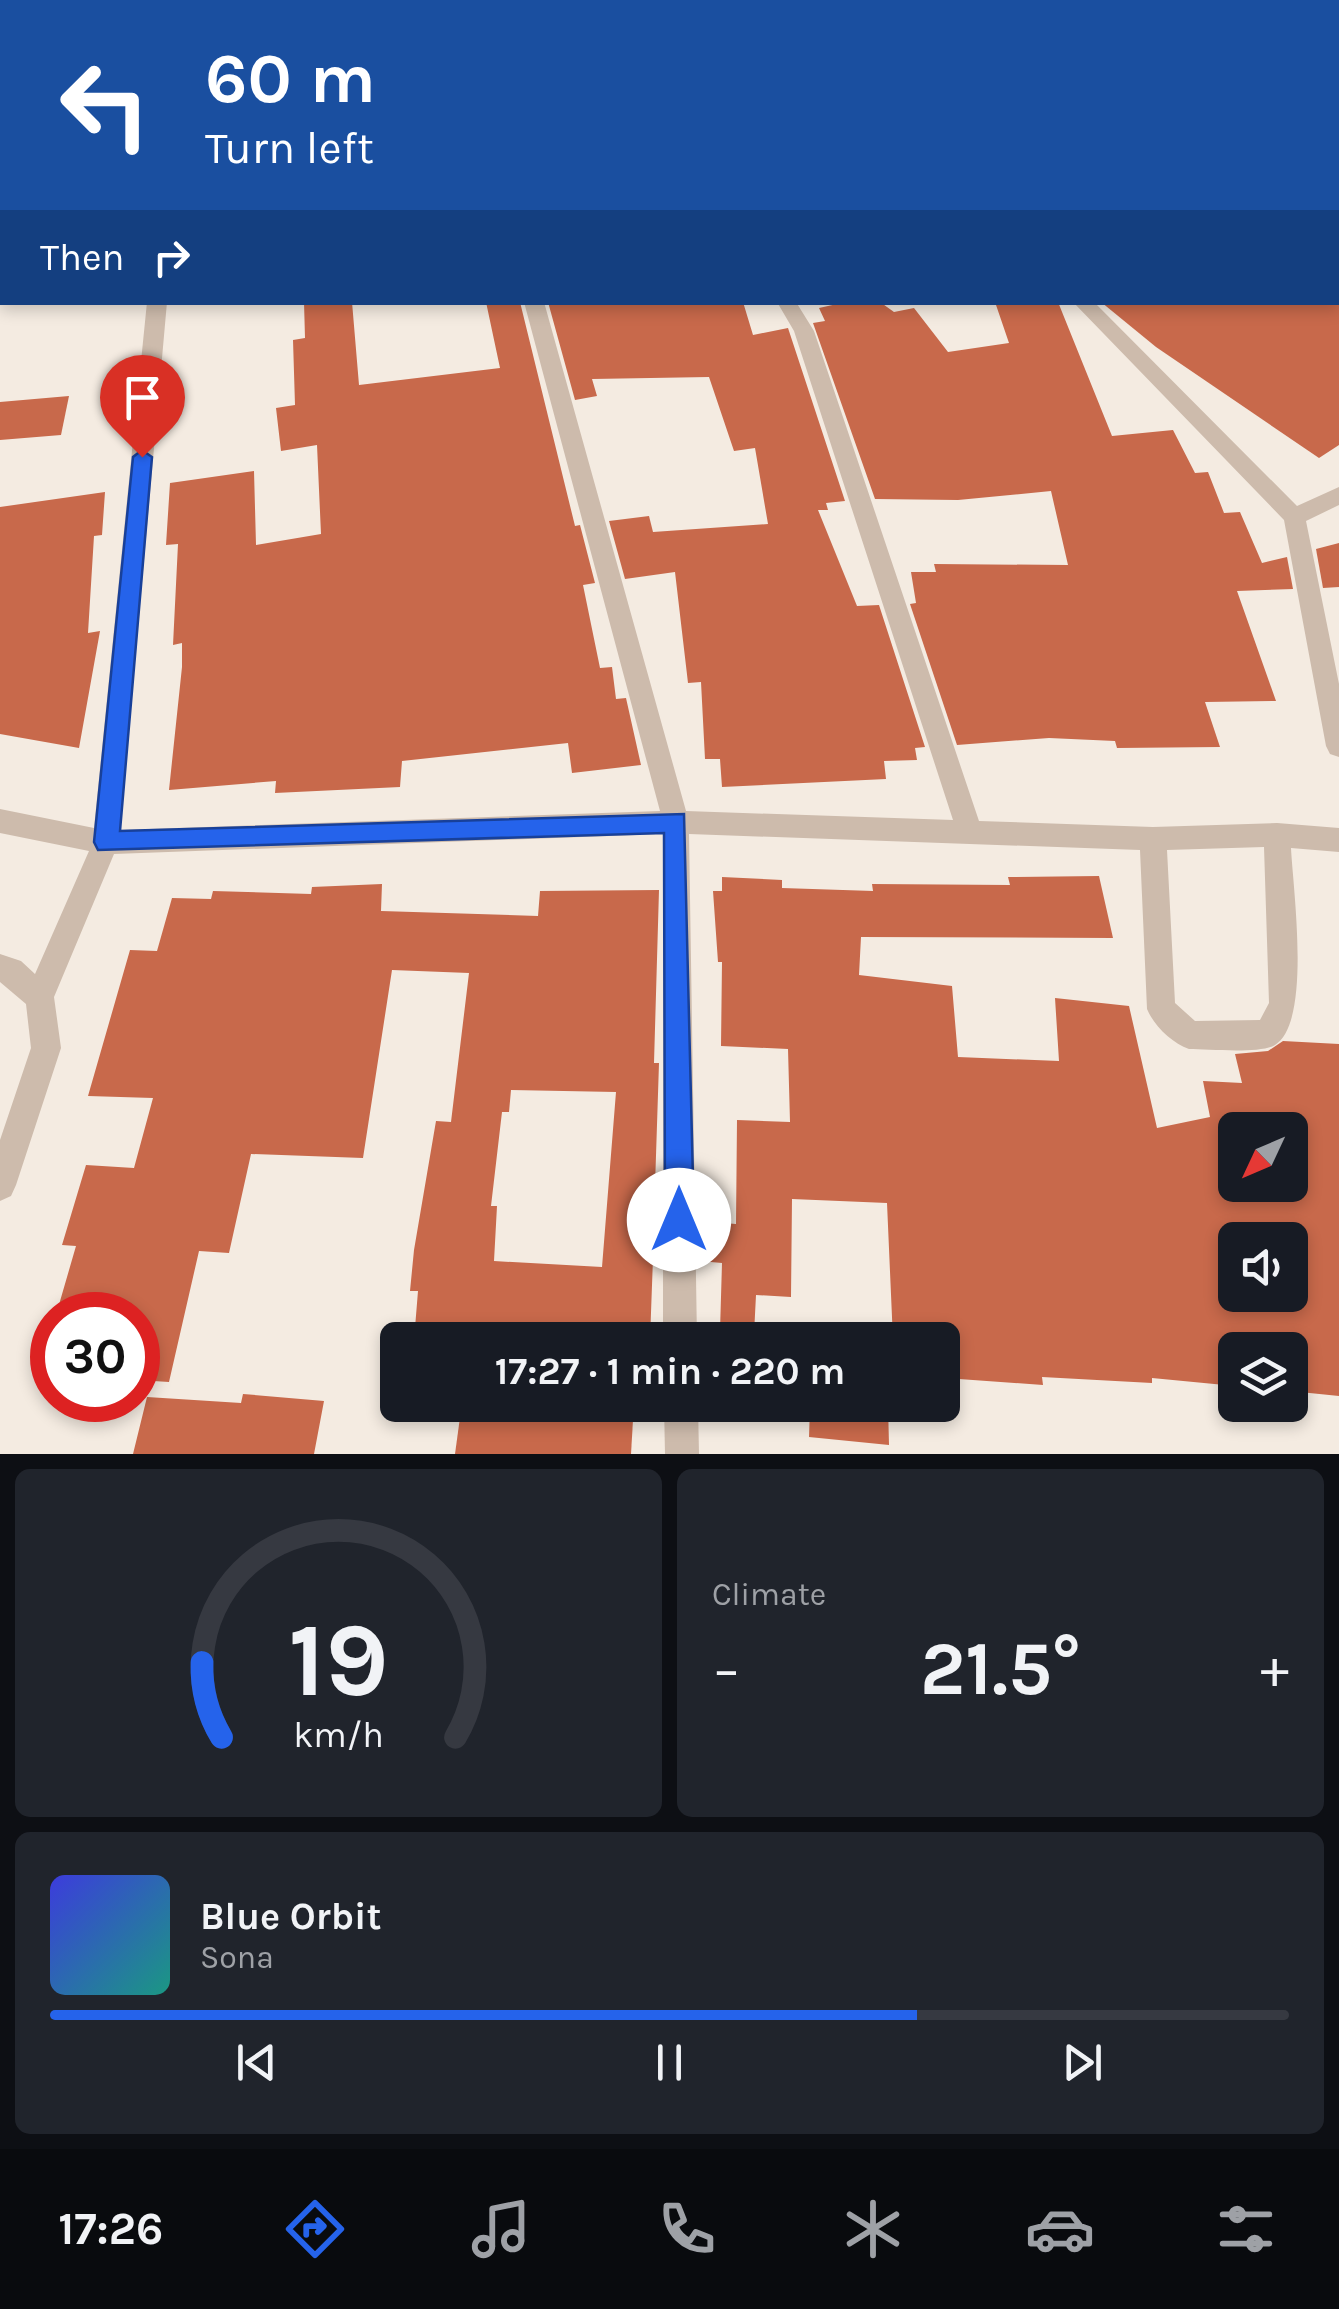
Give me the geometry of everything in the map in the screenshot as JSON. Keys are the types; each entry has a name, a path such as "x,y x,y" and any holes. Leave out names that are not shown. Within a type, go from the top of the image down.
{"street":[{"path":"0,1185 46,1048 40,997 106,842 157,305"},
{"path":"535,305 676,822 680,1322"},
{"path":"788,305 804,331 969,830"},
{"path":"1085,305 1294,517 1339,746"},
{"path":"1294,517 1339,496"},
{"path":"2,826 106,842 676,822 1154,839 1277,835 1339,840"},
{"path":"1154,839 1161,1009 1189,1035 1267,1034 1276,1023 1282,1004 1277,835"},
{"path":"0,968 11,971 40,997"},
{"path":"681,1422 682,1454"}],"building":[{"path":"304,305 352,305 359,385 500,368 487,305 521,305 575,526 580,525 595,583 583,585 600,668 612,667 616,699 626,698 641,765 572,773 568,743 402,761 400,787 275,793 276,781 169,790 182,667 182,643 173,645 178,544 166,545 170,483 254,471 256,545 321,534 317,445 281,451 276,408 295,405 293,340 305,338"},
{"path":"549,305 744,305 753,335 788,328 845,501 826,503 828,510 818,510 857,606 879,605 925,747 915,748 917,760 884,761 886,779 722,787 720,759 705,759 701,682 688,683 675,572 625,579 609,521 649,516 653,532 768,524 755,448 734,451 709,377 592,379 597,396 575,400"},
{"path":"884,305 894,312 914,308 948,352 1009,343 996,305 1059,305 1112,436 1173,430 1195,473 1208,472 1224,513 1240,512 1262,563 1287,557 1293,589 1237,591 1276,701 1205,702 1220,747 1117,748 1115,741 1049,738 957,745 910,604 916,603 911,572 936,572 934,564 1068,565 1051,491 958,500 875,499 813,323 825,321 819,308"},
{"path":"1105,305 1339,305 1339,445 1319,458 1156,347"},
{"path":"69,396 61,435 0,440 0,402"},
{"path":"105,492 102,535 94,536 88,633 100,631 79,748 0,734 0,507"},
{"path":"1339,543 1339,587 1323,588 1316,549"},
{"path":"1099,876 1113,938 861,937 859,975 952,986 958,1057 1059,1061 1055,998 1129,1006 1157,1128 1210,1117 1203,1081 1242,1083 1235,1054 1268,1051 1283,1041 1339,1044 1339,1396 1308,1393 1308,1332 1218,1332 1218,1384 1152,1378 1152,1383 1042,1377 1043,1385 960,1379 960,1322 892,1322 887,1203 792,1199 791,1297 756,1295 755,1322 720,1322 722,1263 700,1261 699,1221 736,1224 737,1120 790,1122 788,1049 721,1046 722,962 718,962 713,891 722,891 722,877 782,880 782,888 873,891 872,884 1010,885 1008,877"},
{"path":"382,884 381,911 538,916 540,891 659,890 654,1217 659,1218 659,1258 653,1258 651,1322 415,1322 418,1291 410,1291 414,1250 436,1121 451,1122 469,973 392,970 363,1158 251,1154 229,1253 199,1251 169,1382 160,1381 160,1292 63,1292 76,1246 62,1245 86,1165 134,1168 153,1098 88,1096 130,950 157,951 172,898 211,899 213,891 311,894 312,887","holes":["511,1090 616,1092 602,1267 494,1261 497,1206 491,1206 502,1112 509,1112"]},
{"path":"243,1394 324,1401 314,1454 133,1454 141,1422 160,1422 160,1398 241,1403"},
{"path":"459,1422 633,1422 631,1454 455,1454"},
{"path":"809,1422 888,1422 889,1445 809,1437"}],"route":[{"path":"142,457 106,842 676,822 679,1220"}]}
